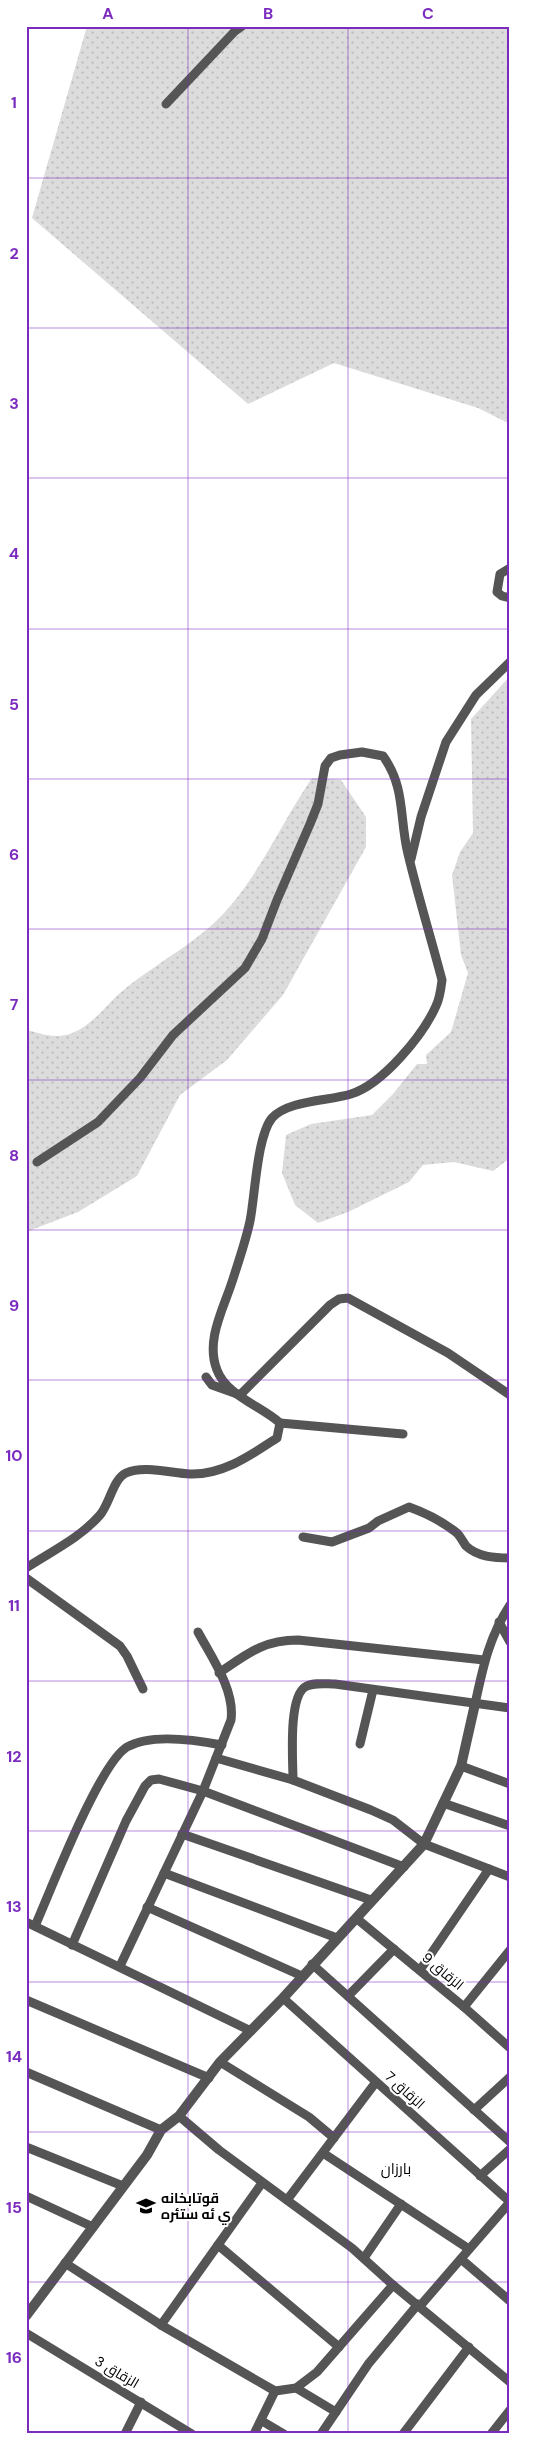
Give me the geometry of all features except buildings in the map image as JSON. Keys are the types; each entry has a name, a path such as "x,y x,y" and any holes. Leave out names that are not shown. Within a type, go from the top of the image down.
{"street":[{"path":"166,104 235,31 242,26"},
{"path":"510,568 500,574 497,592 502,596 510,598"},
{"path":"410,862 421,816 446,742 476,694 510,662"},
{"path":"37,1162 98,1122 140,1078 173,1035 245,968 262,939 276,900 310,824 318,804 325,766 330,758 362,752 384,756 393,769 400,790 410,862 442,980 437,1005 424,1027 381,1078 351,1094 281,1111 267,1126 250,1221 217,1324 212,1346 218,1373 225,1384 280,1423 403,1434"},
{"path":"240,1395 330,1305 340,1299 348,1298 448,1353 510,1395"},
{"path":"206,1377 212,1385 240,1395"},
{"path":"26,1568 59,1549 91,1525 109,1505 115,1487 124,1474 137,1470 192,1474 236,1464 277,1438 280,1423"},
{"path":"303,1537 332,1542 369,1528 378,1521 409,1507 425,1512 458,1534 465,1545 476,1554 493,1558 510,1558"},
{"path":"26,1578 120,1646 143,1689"},
{"path":"26,2316 147,2154 161,2130 178,2116 220,2062 283,1998 312,1964 424,1844 461,1766 484,1660 499,1622 510,1605"},
{"path":"499,1622 510,1642"},
{"path":"120,1966 203,1792 231,1720 233,1709 230,1696 198,1632"},
{"path":"219,1673 256,1648 282,1640 484,1660"},
{"path":"293,1780 292,1728 299,1693 305,1686 336,1684 510,1708"},
{"path":"360,1744 374,1690"},
{"path":"222,1745 195,1739 144,1742 129,1746 116,1755 105,1773 31,1924 251,2031"},
{"path":"216,1758 293,1780 393,1820 424,1844 510,1877"},
{"path":"461,1766 510,1784"},
{"path":"72,1945 126,1822 145,1786 151,1780 159,1780 203,1792 404,1867"},
{"path":"443,1804 510,1826"},
{"path":"182,1834 371,1900"},
{"path":"420,1970 489,1870"},
{"path":"164,1873 337,1938"},
{"path":"147,1907 302,1976"},
{"name":"الزقاق 9","path":"356,1918 464,2006 510,2048"},
{"path":"348,1996 394,1949"},
{"path":"464,2006 509,1951"},
{"path":"312,1964 510,2142"},
{"name":"الزقاق 7","path":"283,1998 510,2202"},
{"path":"26,2000 209,2078"},
{"path":"220,2062 309,2117 334,2138"},
{"path":"26,2072 161,2130"},
{"path":"474,2110 510,2078"},
{"path":"287,2200 376,2082"},
{"path":"178,2116 262,2183 364,2258 393,2285 510,2382"},
{"path":"26,2147 123,2186"},
{"path":"480,2176 510,2149"},
{"path":"323,2153 469,2249"},
{"path":"161,2325 262,2183"},
{"path":"26,2196 93,2227"},
{"path":"321,2434 369,2363 510,2202"},
{"path":"364,2258 401,2204"},
{"path":"218,2246 339,2347"},
{"path":"461,2259 510,2301"},
{"path":"65,2263 161,2325 275,2391 296,2388 317,2372 393,2285"},
{"name":"الزقاق 3","path":"26,2333 192,2434"},
{"path":"404,2434 469,2347"},
{"path":"296,2388 336,2412"},
{"path":"254,2434 275,2391"},
{"path":"124,2434 141,2402"},
{"path":"491,2434 510,2410"},
{"path":"262,2421 284,2434"}],"shaded area":[{"path":"87,26 510,26 510,424 478,408 334,363 248,404 32,218"},
{"path":"510,676 510,1158 493,1171 454,1162 423,1165 409,1182 348,1212 318,1223 295,1205 282,1173 286,1135 311,1124 372,1115 393,1094 417,1064 427,1064 426,1055 451,1032 468,973 461,955 452,875 460,852 473,833 471,719"},
{"path":"312,778 341,780 366,817 366,847 283,995 227,1060 180,1095 137,1176 78,1212 26,1232 26,1030 56,1036 67,1035 77,1031 126,988 215,923 250,880"}],"place":[{"name":"قوتابخانه ي ئه ستئره","path":"146,2206"}],"district":[{"name":"بارزان","path":"396,2169"}]}
